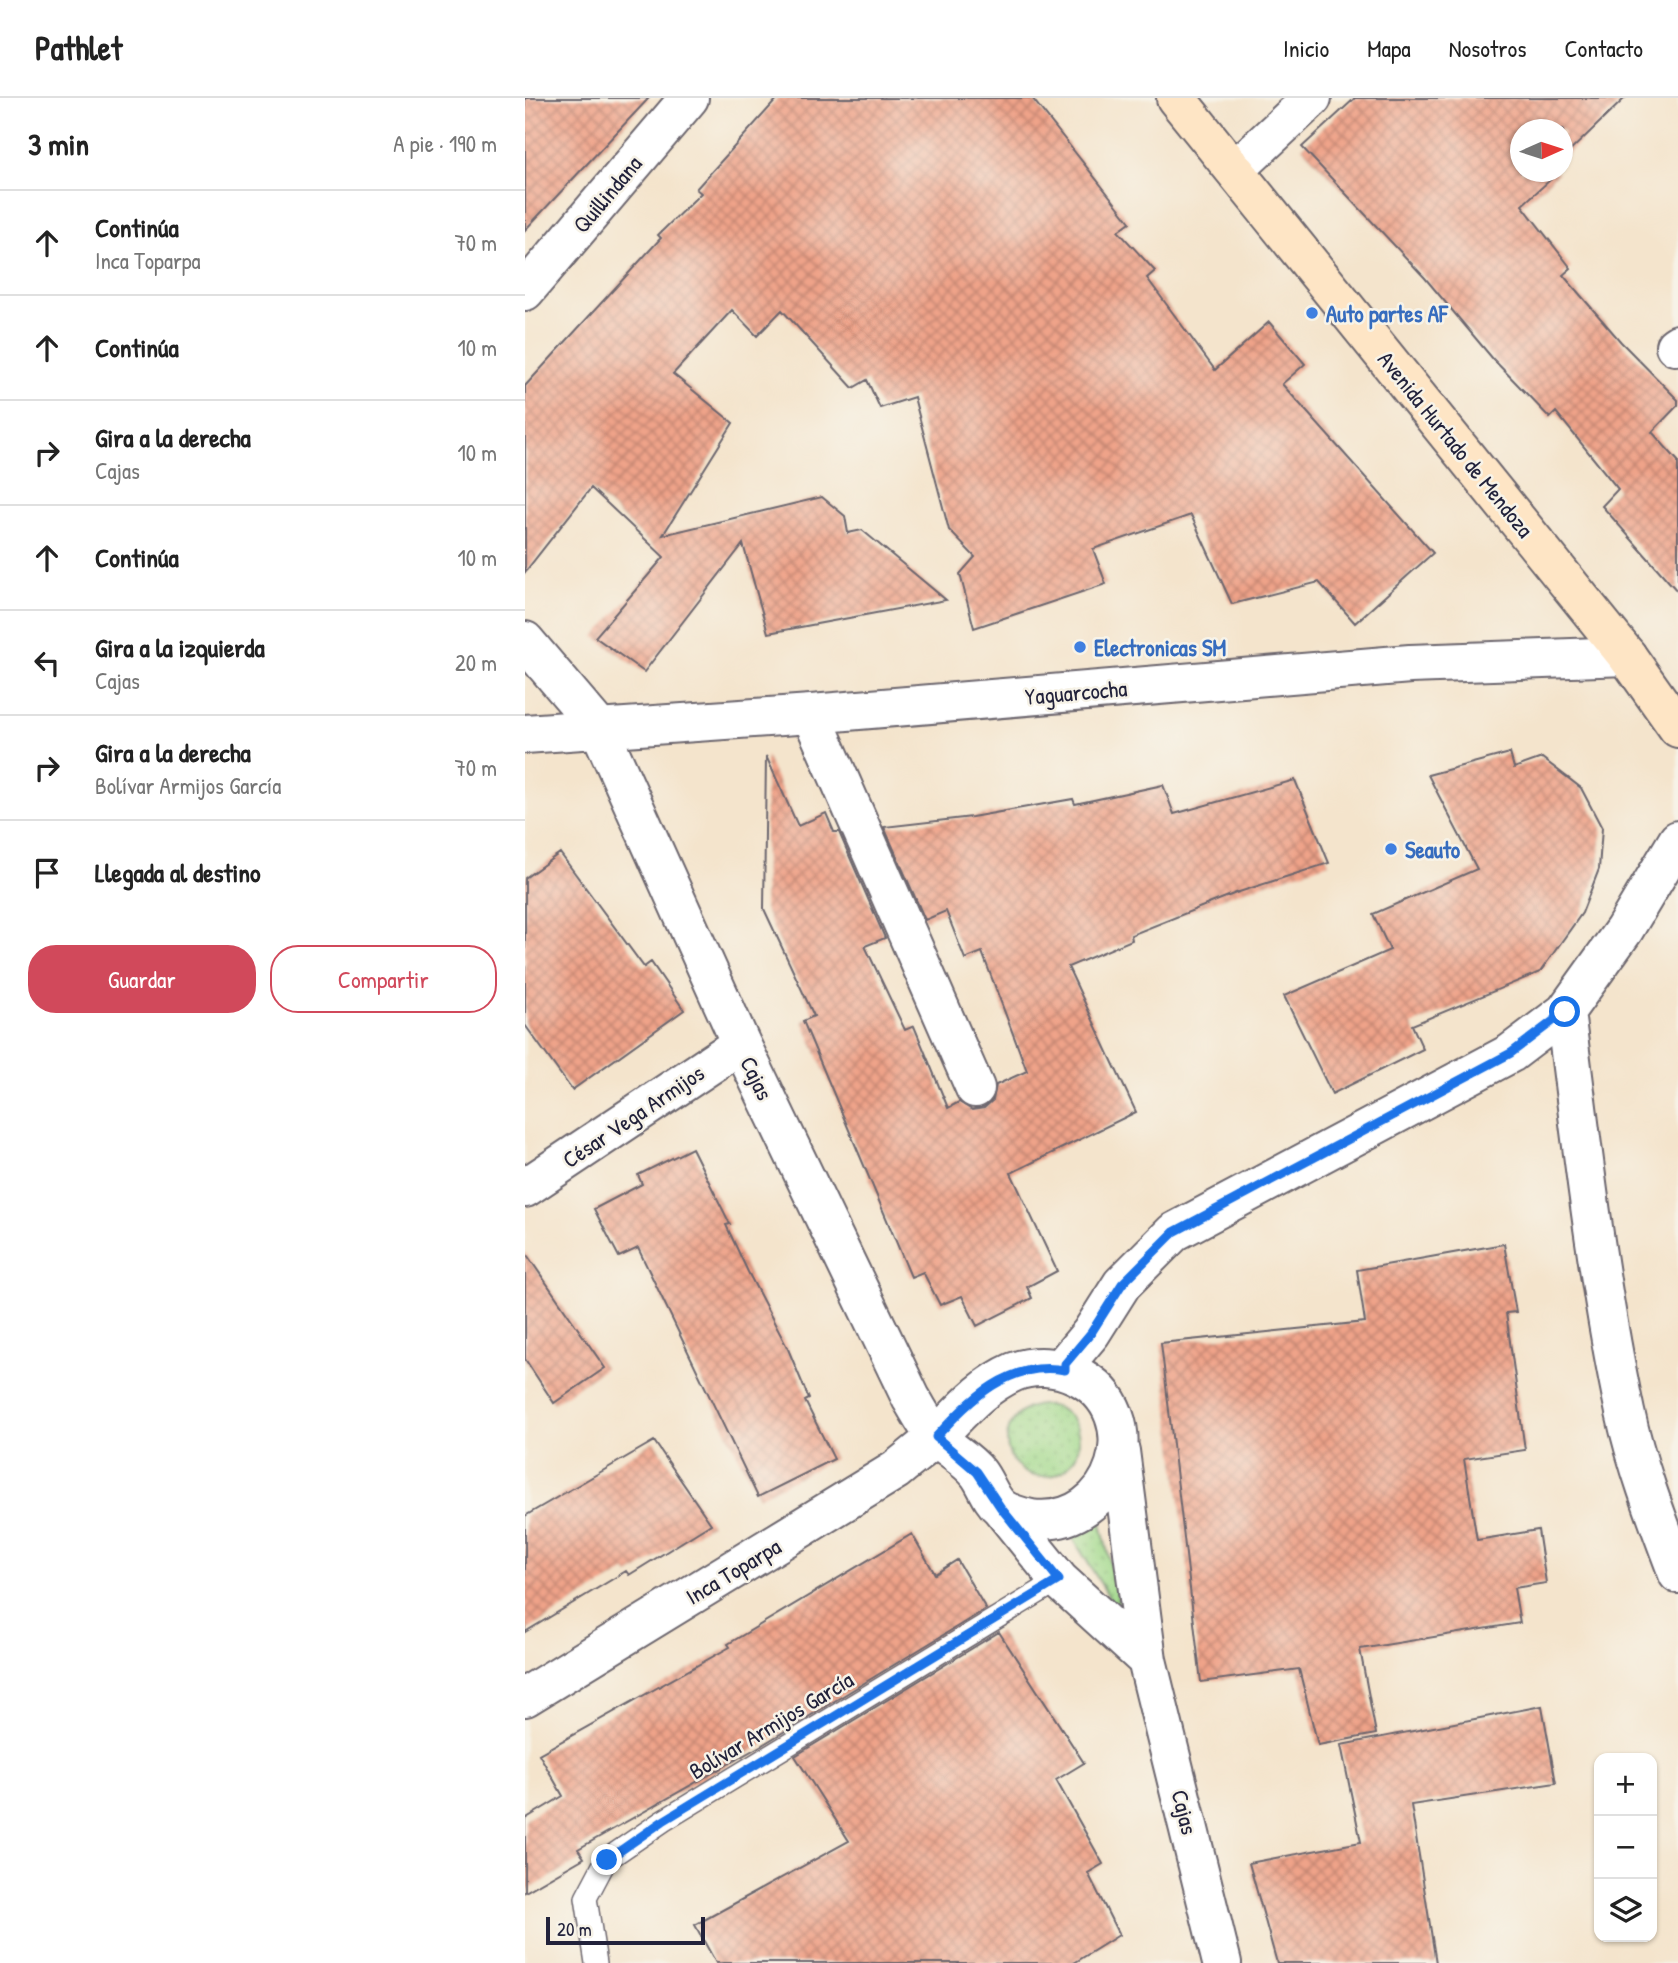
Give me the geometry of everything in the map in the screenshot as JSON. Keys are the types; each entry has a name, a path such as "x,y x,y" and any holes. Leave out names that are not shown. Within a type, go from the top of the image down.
{"main road":[{"name":"Avenida Hurtado de Mendoza","path":"1176,98 1675,715"}],"street":[{"name":"Quillindana","path":"525,291 689,98"},
{"path":"1235,169 1312,98"},
{"name":"Cajas","path":"525,641 599,728 741,1044 911,1398 936,1437 977,1472 1001,1508 1059,1580 1147,1660"},
{"name":"Yaguarcocha","path":"525,734 811,714 1410,664 1627,656"},
{"path":"811,714 975,1088"},
{"path":"1065,1370 1065,1364 1091,1333 1122,1284 1174,1232 1511,1053 1565,1012 1624,930 1678,839"},
{"path":"1565,1012 1588,1192 1626,1413 1646,1485 1678,1574"},
{"name":"César Vega Armijos","path":"525,1188 741,1044"},
{"name":"Cajas","path":"936,1437 966,1404 1016,1371 1046,1366 1065,1370 1087,1380 1105,1399 1117,1422 1147,1660 1222,1963"},
{"name":"Inca Toparpa","path":"525,1697 833,1510 896,1470 936,1437"},
{"name":"Cajas","path":"1001,1508 1022,1517 1045,1520 1063,1518 1080,1511 1100,1494 1114,1473 1119,1447"}],"lane":[{"name":"Bolívar Armijos García","path":"596,1963 586,1898 607,1860 663,1821 1059,1580"}],"green space":[{"path":"1050,1405 1069,1415 1077,1427 1077,1455 1069,1467 1057,1475 1036,1477 1017,1467 1009,1455 1007,1434 1017,1415 1029,1407"},
{"path":"1100,1519 1123,1620 1071,1535"}],"building":[{"path":"525,98 649,98 525,230"},
{"path":"778,98 1032,98 1130,222 1118,231 1155,271 1147,278 1215,370 1269,322 1305,364 1282,384 1433,553 1355,623 1319,582 1232,604 1191,515 1093,549 1106,584 974,628 960,574 975,557 949,530 914,397 880,408 867,380 853,388 782,310 757,336 732,310 673,374 733,423 663,535 822,497 845,516 848,533 862,530 946,600 768,633 743,544 644,672 595,637 664,557 591,488 525,572 525,386 661,238 658,235 701,193 696,189"},
{"path":"1355,98 1625,98 1573,148 1573,119 1510,119 1510,182 1548,182 1522,205 1571,268 1563,275 1621,342 1678,400 1678,405 1652,432 1678,461 1678,592 1602,506 1618,489 1556,412 1550,418 1493,359 1425,278 1302,147"},
{"path":"1510,753 1514,768 1542,758 1581,788 1602,828 1599,869 1582,913 1540,972 1412,1025 1423,1049 1332,1094 1284,996 1390,950 1373,914 1477,869 1428,775"},
{"path":"766,756 798,826 826,813 834,832 839,832 885,938 865,946 905,1030 914,1026 948,1108 959,1102 972,1110 984,1108 993,1100 996,1085 1027,1071 982,952 965,959 946,911 925,920 884,827 972,817 1073,799 1075,804 1163,785 1174,814 1295,780 1329,863 1236,893 1131,935 1132,940 1068,967 1136,1112 1011,1173 1057,1271 1027,1287 1032,1298 977,1326 962,1296 940,1305 923,1272 911,1277 803,1021 814,1016 764,909"},
{"path":"560,853 644,967 651,962 684,1010 572,1090 525,1025 525,878"},
{"path":"692,1148 730,1224 726,1225 748,1272 788,1349 809,1399 805,1401 834,1459 758,1497 638,1248 619,1257 594,1209 642,1184 638,1175"},
{"path":"1504,1244 1516,1312 1506,1313 1525,1450 1464,1459 1477,1540 1538,1530 1546,1583 1514,1588 1520,1623 1360,1649 1376,1734 1318,1745 1299,1669 1201,1682 1161,1343 1365,1322 1357,1270"},
{"path":"525,1252 605,1368 554,1403 525,1359"},
{"path":"654,1441 711,1524 629,1575 626,1571 525,1632 525,1516"},
{"path":"912,1534 935,1574 957,1560 986,1609 762,1745 578,1849 584,1858 525,1892 525,1819 563,1796 539,1754 730,1647 728,1644"},
{"path":"999,1632 1084,1763 1056,1780 1103,1864 1088,1873 1119,1935 1074,1963 716,1963 695,1925 849,1841 795,1756"},
{"path":"1542,1706 1556,1783 1411,1805 1436,1963 1277,1963 1249,1863 1361,1842 1341,1745"}],"place":[{"name":"Auto partes AF","path":"1312,313"},
{"name":"Electronicas SM","path":"1080,647"},
{"name":"Seauto","path":"1391,849"}],"route":[{"path":"607,1860 663,1821 1059,1580 1001,1508 977,1472 936,1437 966,1404 1016,1371 1046,1366 1065,1370 1065,1364 1091,1333 1122,1284 1174,1232 1511,1053 1565,1012"}]}
